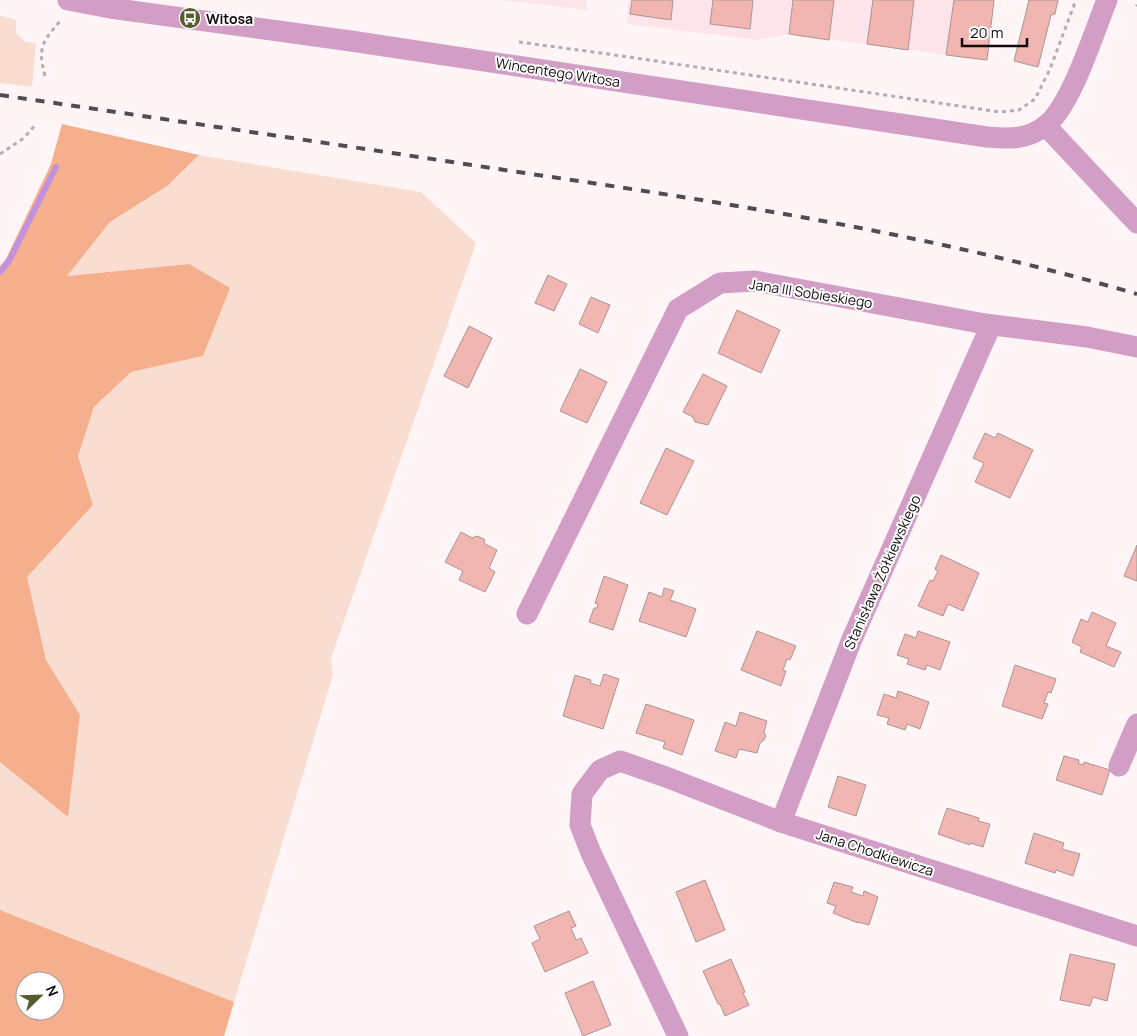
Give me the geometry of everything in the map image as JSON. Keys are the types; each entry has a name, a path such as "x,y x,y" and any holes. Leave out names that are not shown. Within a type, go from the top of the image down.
{"street":[{"path":"1106,0 1072,88 1060,110 1046,126 1137,223"},
{"name":"Wincentego Witosa","path":"75,5 351,41 987,137 1012,139 1030,134 1046,126"},
{"name":"Jana III Sobieskiego","path":"527,614 678,310 720,283 755,282 990,325 1087,337 1137,347"},
{"name":"Stanisława Żółkiewskiego","path":"780,822 852,639 990,325"},
{"path":"1119,766 1137,724"},
{"name":"Jana Chodkiewicza","path":"678,1036 580,825 582,794 600,770 620,761 780,822 1135,935"}],"path":[{"path":"608,54 1000,112 1019,110 1036,99 1050,69 1076,0"},
{"path":"45,76 42,63 43,40 75,5"},
{"path":"0,154 24,138 36,124"}],"shaded area":[{"path":"501,0 587,0 586,10"},
{"path":"628,0 994,0 946,55 789,34 757,40 627,24"},
{"path":"0,15 16,20 16,33 25,42 36,43 32,87 0,83"},
{"path":"62,124 199,155 167,186 110,222 67,276 189,264 230,288 203,356 131,372 94,407 78,456 93,505 27,577 46,660 80,715 68,817 0,762 0,266 6,259 51,164"},
{"path":"199,155 421,192 476,243 331,658 333,675 234,1002 0,910 0,762 68,816 80,715 46,660 26,577 93,505 78,456 94,407 131,372 203,356 189,264 66,276 110,222 167,186"},
{"path":"0,910 234,1002 224,1036 0,1036"}],"building":[{"path":"632,0 673,0 671,20 630,14"},
{"path":"713,0 753,0 750,29 710,24"},
{"path":"793,0 834,0 829,40 789,34"},
{"path":"873,0 914,0 908,50 867,44"},
{"path":"954,0 994,0 987,60 946,55"},
{"path":"1029,0 1058,0 1055,14 1051,15 1038,67 1014,61"},
{"path":"548,275 567,284 554,311 535,303"},
{"path":"591,297 610,305 598,333 579,324"},
{"path":"737,310 780,330 761,373 718,353"},
{"path":"469,326 492,338 468,388 444,376"},
{"path":"580,369 607,382 587,423 560,411"},
{"path":"703,374 727,386 708,425 695,422 693,417 683,412"},
{"path":"985,433 995,438 998,433 1033,450 1010,498 975,482 984,463 973,458"},
{"path":"666,448 694,461 667,515 640,503"},
{"path":"461,532 472,538 477,536 484,539 485,544 497,550 489,568 495,572 485,592 459,580 463,571 445,562"},
{"path":"1137,545 1137,581 1124,576"},
{"path":"941,555 979,573 963,611 948,604 943,616 918,606 930,580 933,581 938,571 935,569"},
{"path":"604,576 628,585 613,630 589,622 594,608 597,608 598,604 595,603"},
{"path":"664,588 674,591 670,600 696,609 686,637 639,621 649,592 662,597"},
{"path":"1092,612 1116,623 1106,646 1121,652 1114,667 1080,652 1082,647 1072,642 1081,619 1088,622"},
{"path":"757,631 796,646 790,660 787,659 783,670 786,671 781,686 741,670"},
{"path":"918,631 950,642 940,670 927,665 925,670 907,664 909,659 897,655 905,634 916,638"},
{"path":"1015,665 1056,679 1051,693 1048,692 1044,703 1048,704 1042,719 1002,706"},
{"path":"604,674 619,679 603,729 563,716 575,675 591,680 590,683 600,686"},
{"path":"898,691 929,702 920,729 907,724 905,730 887,724 889,718 877,715 884,694 896,698"},
{"path":"646,704 694,720 682,755 663,748 665,742 636,733"},
{"path":"740,712 767,721 764,732 766,736 760,743 757,753 739,749 736,758 715,751 725,722 736,726"},
{"path":"1064,756 1079,760 1078,763 1083,765 1084,762 1110,770 1102,795 1056,780"},
{"path":"838,776 866,785 856,816 828,807"},
{"path":"947,808 979,818 978,821 990,824 983,847 970,843 970,845 938,834"},
{"path":"1034,833 1064,843 1062,849 1080,854 1073,876 1056,870 1055,873 1025,863"},
{"path":"705,880 725,930 696,942 676,892"},
{"path":"834,882 853,887 851,892 863,896 864,891 878,897 869,925 858,923 833,913 836,906 827,903"},
{"path":"569,911 576,926 571,928 576,940 581,938 588,953 545,972 532,943 540,939 534,926"},
{"path":"1070,954 1115,964 1107,1001 1093,997 1090,1006 1060,1000"},
{"path":"731,959 749,1005 725,1016 703,971"},
{"path":"593,981 611,1025 583,1036 565,993"}],"waterway":[{"path":"0,272 9,261 56,167"}],"railway":[{"path":"0,95 748,208 904,237 982,254 1137,294"}],"place":[{"name":"Witosa","path":"190,18"}]}
